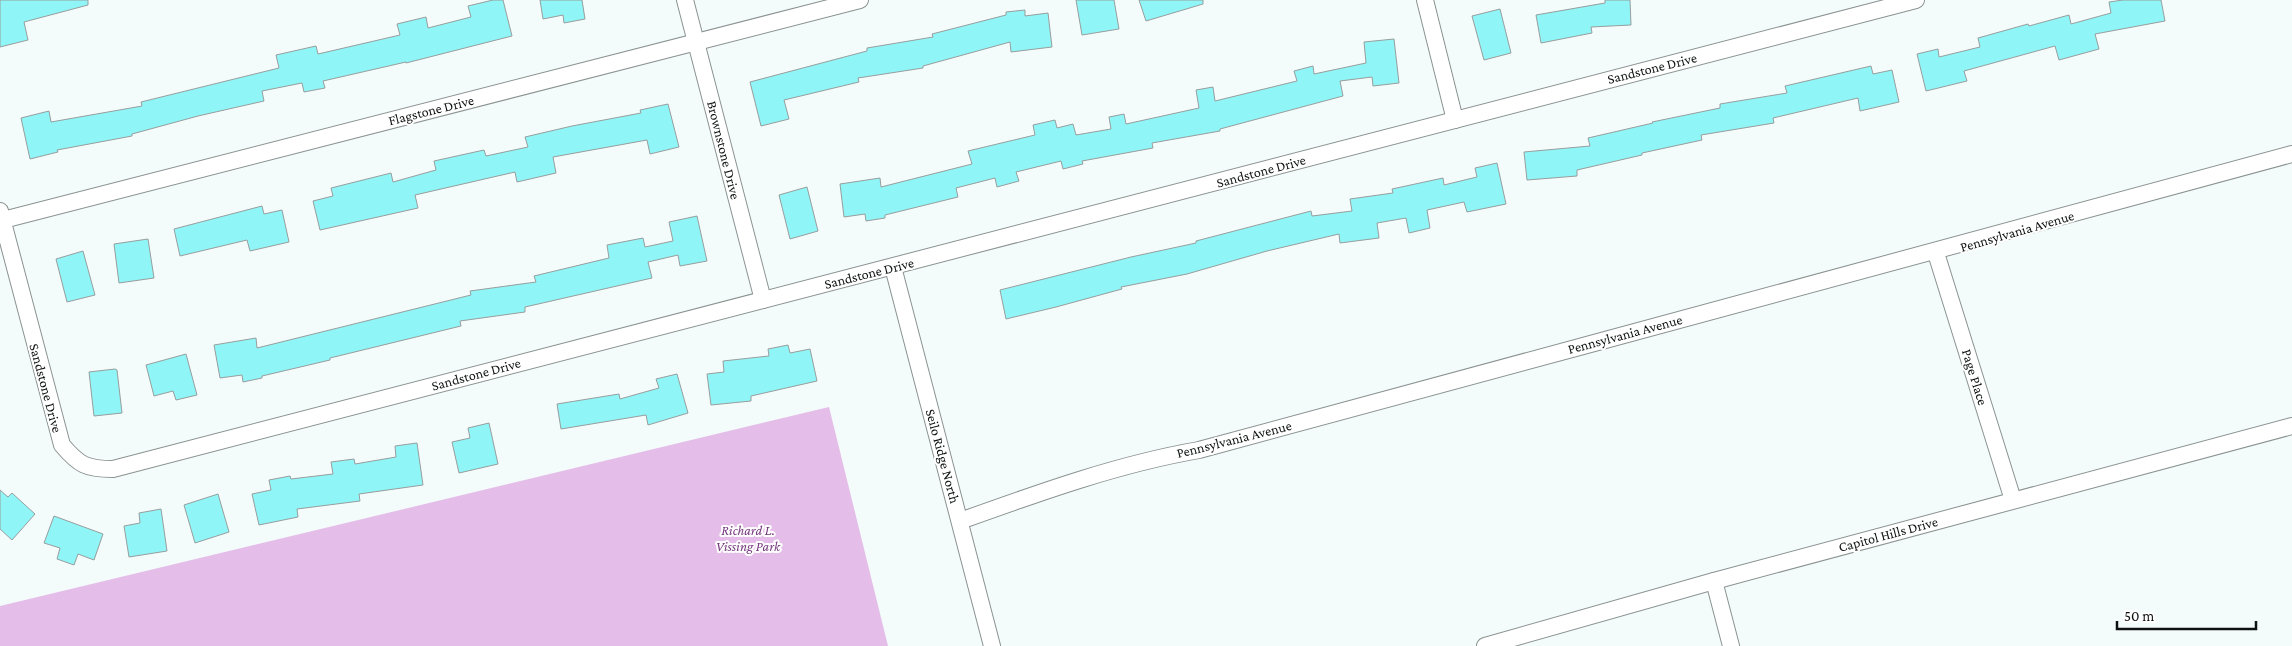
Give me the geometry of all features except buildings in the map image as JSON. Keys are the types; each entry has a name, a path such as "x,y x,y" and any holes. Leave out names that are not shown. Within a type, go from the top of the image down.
{"street":[{"name":"Brownstone Drive","path":"685,0 763,300"},
{"name":"Flagstone Drive","path":"1,216 860,0"},
{"path":"1425,0 1456,120"},
{"name":"Sandstone Drive","path":"1,216 62,445 78,463 95,469 113,469 1916,0"},
{"name":"Pennsylvania Avenue","path":"960,521 1163,456 1200,450 1589,343 1936,253 2292,154"},
{"name":"Page Place","path":"1936,253 2013,500"},
{"name":"Seilo Ridge North","path":"893,267 992,646"},
{"name":"Capitol Hills Drive","path":"1485,646 1714,581 2292,426"},
{"path":"1714,581 1731,646"}],"green space":[{"name":"Richard L. Vissing Park","path":"829,407 888,646 0,646 0,606"}]}
